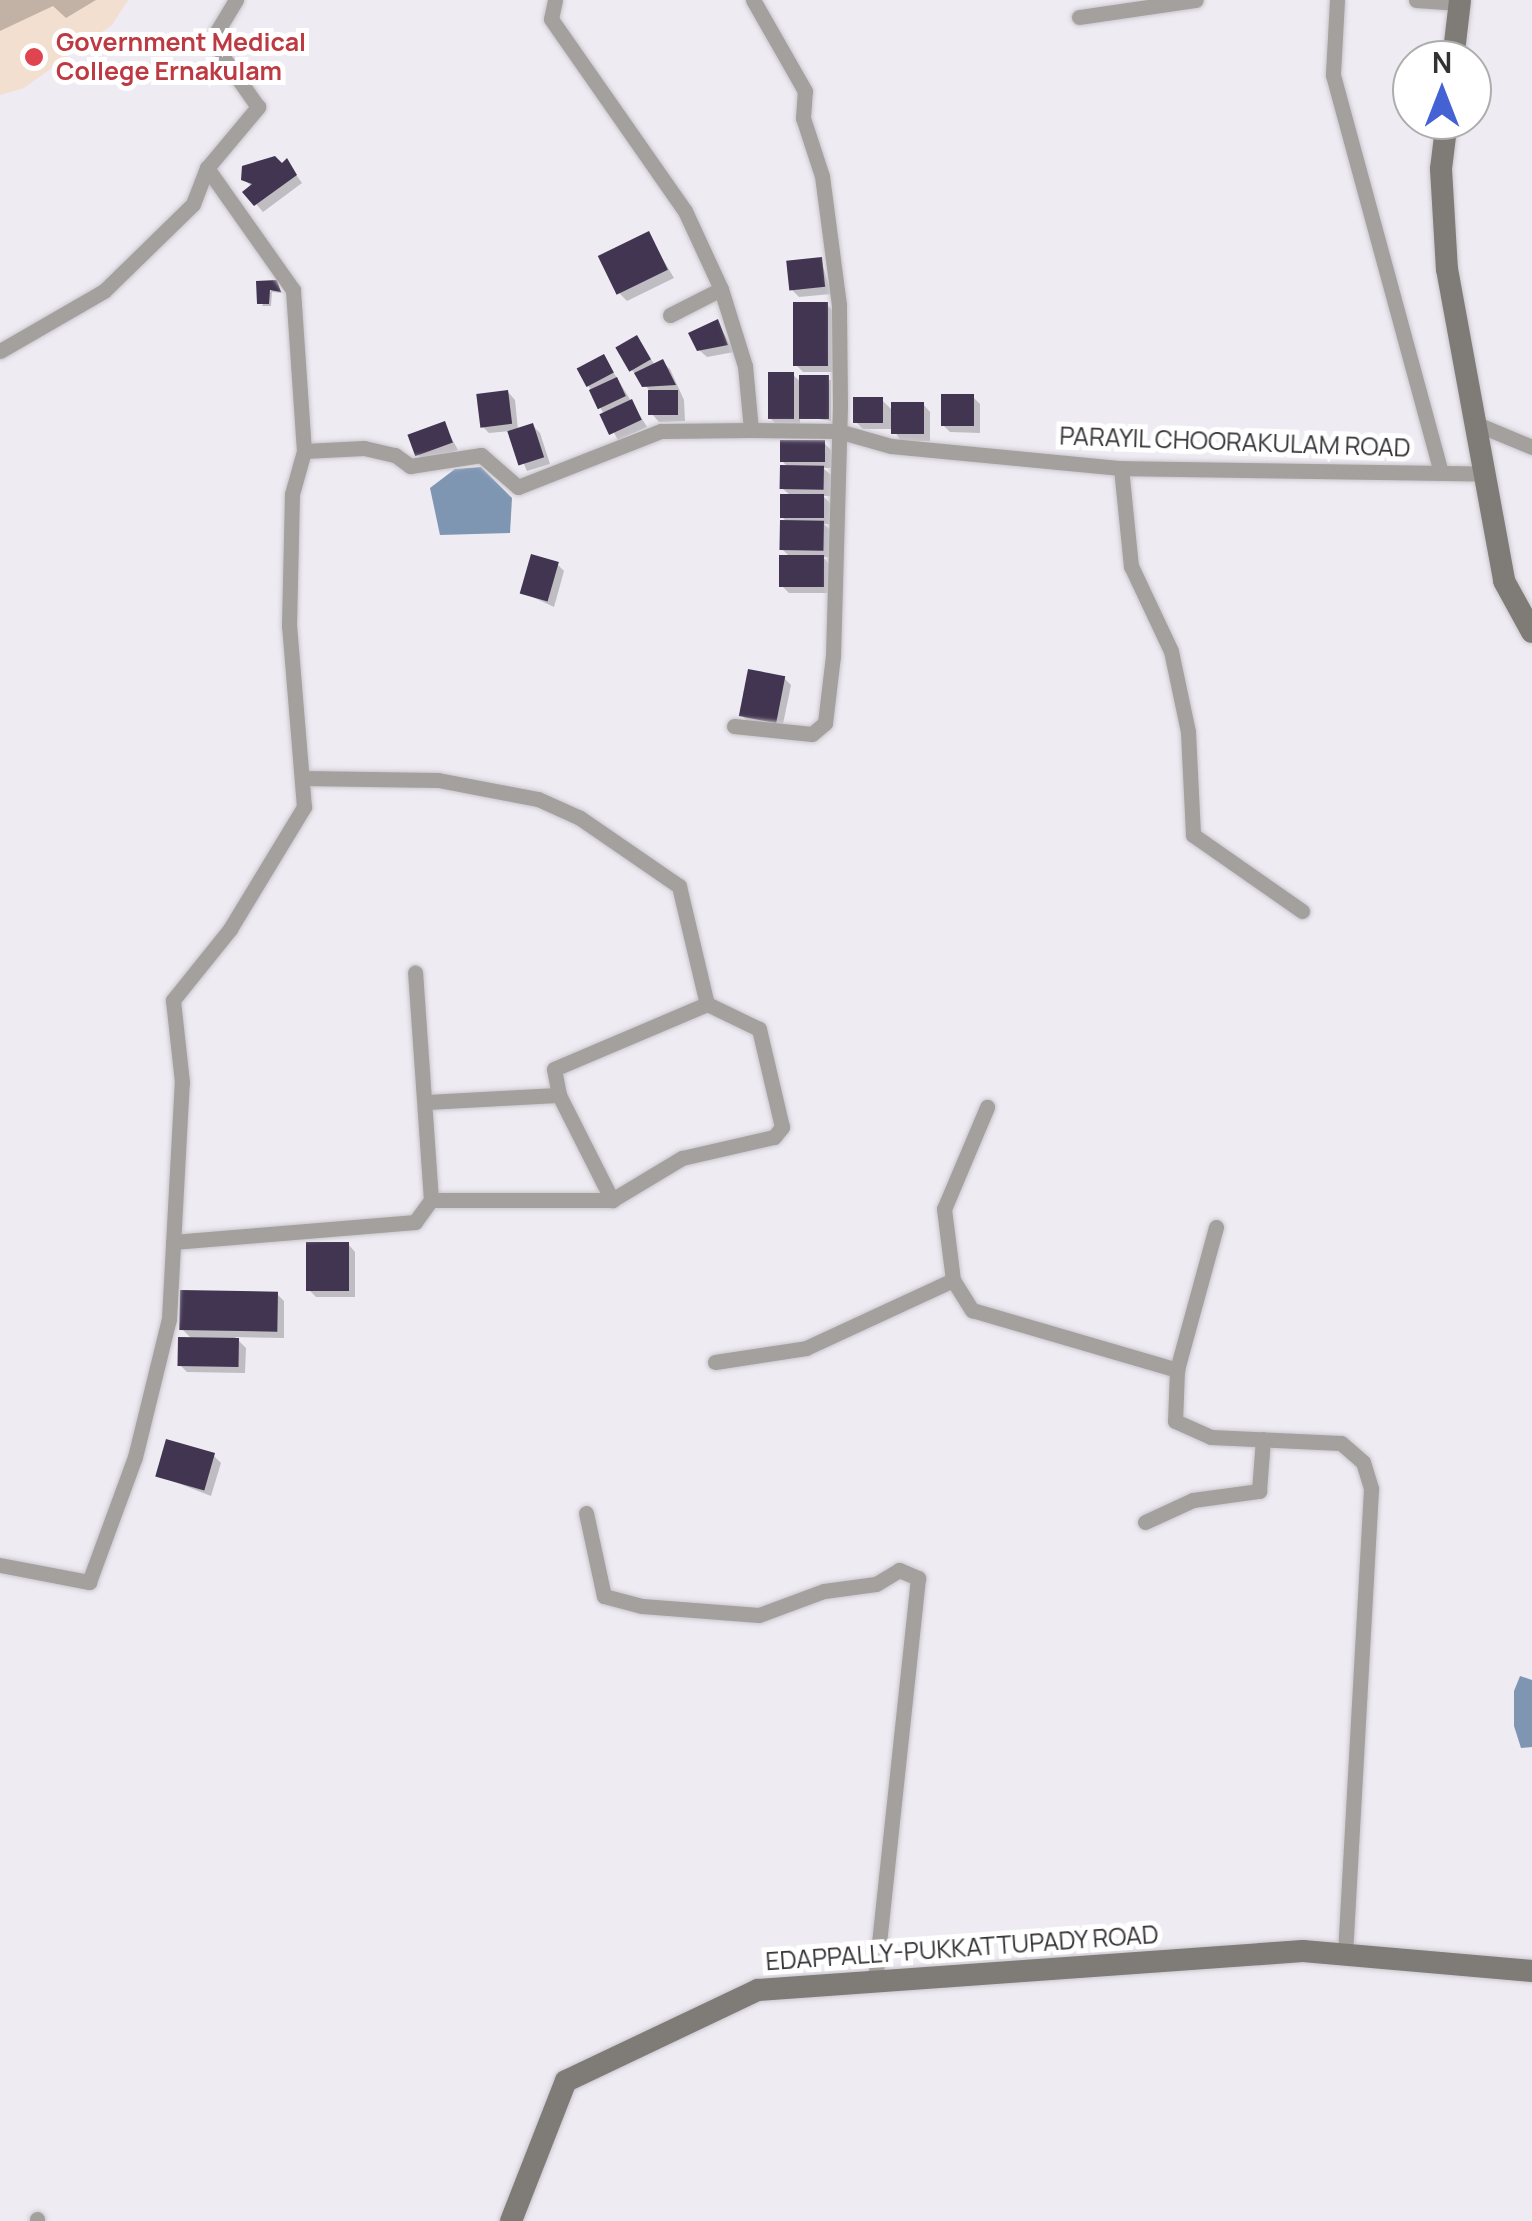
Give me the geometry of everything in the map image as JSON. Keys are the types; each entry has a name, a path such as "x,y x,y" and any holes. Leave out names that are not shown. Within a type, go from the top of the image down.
{"main road":[{"path":"1456,40 1460,1"},
{"path":"1445,140 1441,169 1447,269 1479,425 1504,581 1532,632"},
{"name":"EDAPPALLY-PUKKATTUPADY ROAD","path":"511,2221 566,2081 758,1990 1303,1951 1532,1971"}],"street":[{"path":"0,351 104,291 166,238 193,204 207,168 258,107 223,57 216,33 236,0"},
{"path":"304,451 364,448 395,455 410,466 482,455 518,487 661,431 751,430 745,366 722,289 685,211 551,19 555,0"},
{"path":"734,726 812,734 825,723 833,656 839,305 822,176 803,118 805,91 753,0"},
{"path":"1079,17 1196,0"},
{"path":"1338,0 1333,74 1442,472"},
{"path":"1416,0 1460,1"},
{"path":"0,1565 90,1582 124,1495 169,1319 182,1082 173,1000 230,929 304,807 289,594 292,494 304,451 293,290 207,168"},
{"path":"670,315 722,289"},
{"path":"1479,425 1532,447"},
{"name":"PARAYIL CHOORAKULAM ROAD","path":"751,430 838,431 892,446 1121,468 1486,474"},
{"path":"1121,468 1131,566 1171,652 1188,732 1193,835 1302,911"},
{"path":"302,778 438,780 538,799 580,818 679,886 707,1004"},
{"path":"173,1242 415,1222 431,1200 414,973"},
{"path":"431,1200 612,1200 682,1158 780,1135 759,1029 707,1004 554,1069 559,1095 612,1200"},
{"path":"425,1102 559,1095"},
{"path":"987,1107 944,1209 952,1280 972,1310 1177,1370"},
{"path":"1216,1227 1177,1370 1175,1421 1211,1437 1341,1443 1364,1462 1370,1489 1344,1954"},
{"path":"715,1362 806,1348 952,1280"},
{"path":"1145,1522 1193,1500 1259,1492 1263,1439"},
{"path":"586,1513 604,1596 642,1606 759,1616 824,1591 876,1584 898,1570 918,1578 876,1982"}],"shaded area":[{"name":"Government Medical College Ernakulam","path":"0,0 128,0 112,25 24,88 0,95"}],"water":[{"path":"481,467 512,498 510,533 440,535 430,488 455,469"},
{"path":"1520,1676 1532,1680 1532,1747 1521,1748 1514,1726 1514,1691"}],"building":[{"path":"275,156 282,163 287,158 297,175 254,206 242,192 252,184 241,180 242,166"},
{"path":"649,231 668,270 617,295 598,256"},
{"path":"822,257 825,287 789,291 786,261"},
{"path":"277,280 281,292 270,290 269,304 257,304 256,281"},
{"path":"793,302 828,302 828,366 793,366"},
{"path":"718,319 728,345 697,351 688,333"},
{"path":"637,335 651,359 629,372 615,348"},
{"path":"604,354 614,373 586,387 577,369"},
{"path":"663,359 676,385 642,387 634,373"},
{"path":"768,372 794,372 794,419 768,419"},
{"path":"799,375 829,375 829,419 799,419"},
{"path":"617,377 626,396 598,409 589,390"},
{"path":"508,390 512,424 480,428 476,394"},
{"path":"648,390 678,390 678,415 648,415"},
{"path":"941,394 974,394 974,426 941,426"},
{"path":"853,397 883,397 883,423 853,423"},
{"path":"632,399 642,420 609,435 599,414"},
{"path":"891,402 924,402 924,434 891,434"},
{"path":"445,421 453,443 415,456 407,435"},
{"path":"533,423 544,457 518,466 507,431"},
{"path":"780,440 825,440 825,462 780,462"},
{"path":"780,465 824,466 824,490 780,489"},
{"path":"780,494 824,494 824,518 780,518"},
{"path":"780,520 824,521 823,551 779,550"},
{"path":"531,554 559,562 548,601 520,593"},
{"path":"779,555 824,555 824,587 779,587"},
{"path":"748,669 785,676 776,723 739,716"},
{"path":"306,1242 349,1242 349,1291 306,1291"},
{"path":"180,1290 278,1292 277,1332 179,1330"},
{"path":"178,1337 239,1338 238,1367 177,1366"},
{"path":"166,1439 215,1453 204,1491 155,1476"}],"place":[{"name":"Government Medical College Ernakulam","path":"34,57"}]}
